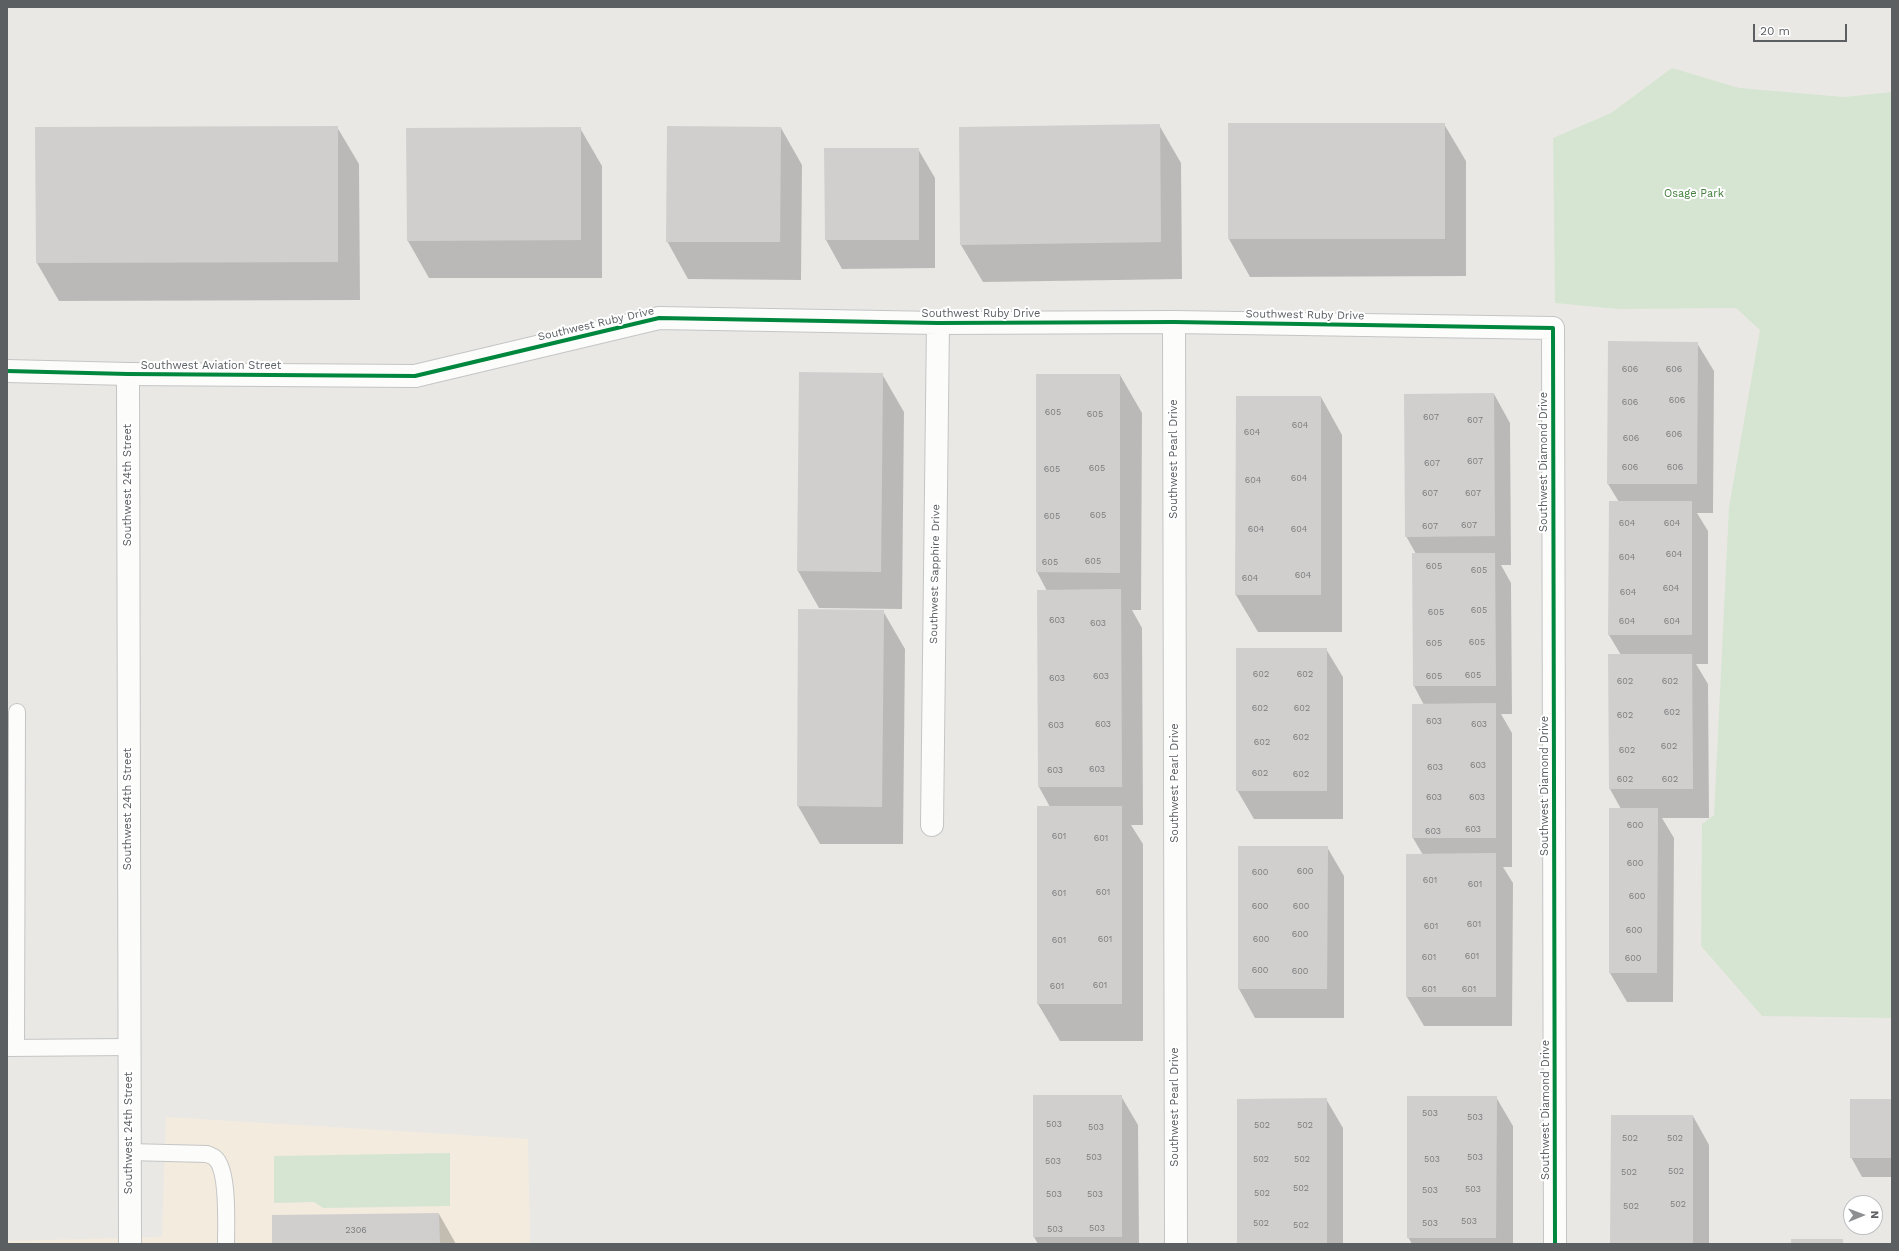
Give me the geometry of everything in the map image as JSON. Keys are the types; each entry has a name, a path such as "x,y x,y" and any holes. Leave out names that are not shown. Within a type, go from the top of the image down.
{"street":[{"name":"Southwest Ruby Drive","path":"415,376 659,318 938,323 1174,322 1553,328"},
{"name":"Southwest Pearl Drive","path":"1174,322 1176,1244"},
{"name":"Southwest Sapphire Drive","path":"932,825 938,323"},
{"name":"Southwest Diamond Drive","path":"1553,328 1555,1244"},
{"name":"Southwest Aviation Street","path":"7,371 128,374 415,376"},
{"name":"Southwest 24th Street","path":"128,374 128,1047 130,1244"}],"lane":[{"path":"16,712 11,1048 128,1047"},
{"path":"129,1152 206,1154 215,1158 222,1169 224,1181 226,1244"}],"shaded area":[{"path":"166,1117 528,1139 530,1244 7,1244 7,1241 162,1237"}],"green space":[{"name":"Osage Park","path":"1672,68 1739,88 1844,97 1892,92 1892,1018 1762,1016 1701,946 1702,824 1714,815 1729,507 1760,330 1736,308 1618,309 1555,303 1553,138 1611,113"},
{"path":"450,1153 450,1206 323,1208 314,1202 274,1203 274,1156"}],"building":[{"path":"1228,123 1445,123 1445,239 1228,239"},
{"path":"1160,124 1161,242 960,245 959,127"},
{"path":"338,126 338,262 36,263 35,127"},
{"path":"667,126 781,127 780,242 666,242"},
{"path":"581,127 581,240 407,241 406,128"},
{"path":"824,148 919,148 919,240 825,240"},
{"path":"1608,341 1698,342 1697,484 1607,484"},
{"path":"799,372 883,373 881,572 797,571"},
{"path":"1036,374 1120,374 1120,573 1036,572"},
{"path":"1494,393 1495,536 1405,537 1404,394"},
{"path":"1236,396 1321,396 1321,595 1235,595"},
{"path":"1609,501 1692,501 1692,635 1608,635"},
{"path":"1412,553 1495,553 1496,686 1413,686"},
{"path":"1121,589 1122,787 1038,787 1037,590"},
{"path":"798,609 884,610 882,807 797,806"},
{"path":"1236,648 1327,648 1327,791 1236,791"},
{"path":"1608,654 1692,654 1693,789 1609,789"},
{"path":"1496,703 1496,838 1412,838 1412,704"},
{"path":"1037,806 1122,806 1122,1004 1037,1004"},
{"path":"1609,808 1658,808 1657,973 1609,973"},
{"path":"1238,846 1328,846 1327,989 1238,989"},
{"path":"1496,853 1496,997 1406,997 1406,854"},
{"path":"1033,1095 1122,1095 1122,1237 1033,1237"},
{"path":"1407,1096 1497,1096 1496,1238 1407,1238"},
{"path":"1327,1098 1327,1243 1237,1243 1237,1099"},
{"path":"1850,1099 1892,1099 1892,1158 1850,1158"},
{"path":"1611,1115 1693,1115 1693,1244 1610,1244"},
{"path":"439,1213 440,1244 272,1244 272,1215"},
{"path":"1791,1239 1843,1239 1843,1244 1791,1244"}],"cycle path":[{"path":"7,371 128,374 415,376 659,318 938,323 1174,322 1553,328 1555,1244"}]}
